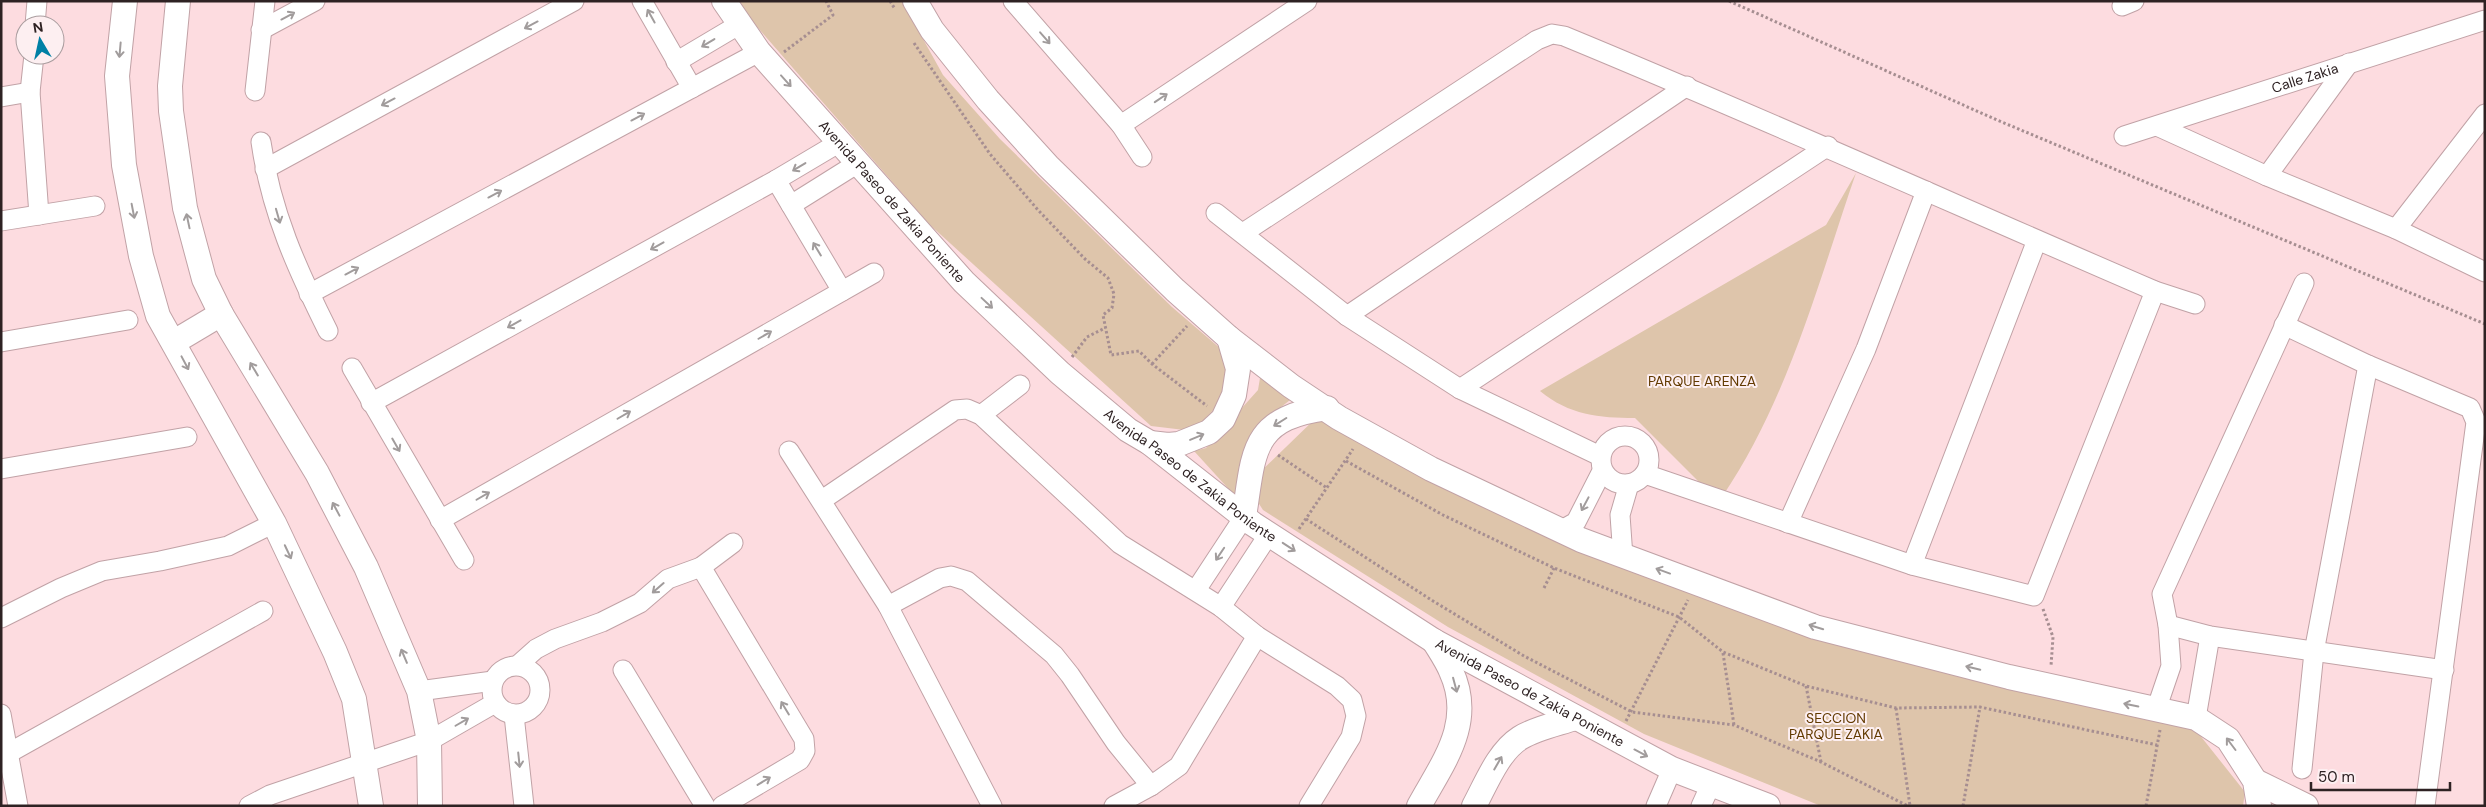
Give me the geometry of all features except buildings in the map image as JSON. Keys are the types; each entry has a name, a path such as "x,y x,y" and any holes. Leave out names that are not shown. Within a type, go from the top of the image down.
{"street":[{"path":"36,15 37,1"},
{"path":"125,1 118,76 124,165 141,256 158,316 274,523 335,652 354,699 366,764 371,806"},
{"path":"178,1 170,86 171,111 185,208 204,279 221,314 316,472 362,558 419,691 429,741 430,806"},
{"path":"255,91 265,1"},
{"path":"261,30 315,1"},
{"path":"265,169 574,1"},
{"path":"642,1 692,88"},
{"path":"1013,1 1121,126 1142,157"},
{"path":"1121,126 1307,1"},
{"path":"676,62 730,9"},
{"name":"Avenida Paseo de Zakia Poniente","path":"730,9 759,52 964,282 1060,373 1128,430 1150,442 1244,517 1434,641 1672,769 1768,806"},
{"path":"907,9 932,30 988,100 1048,166 1200,312 1291,386 1364,432 1431,469 1560,530 1623,557 1815,627 2048,686 2196,718 2228,739 2255,781 2260,806"},
{"name":"Calle Zakia","path":"2124,136 2485,20"},
{"path":"1243,233 1537,40 1552,34 1564,36 1686,86 1828,146 2155,291 2195,304"},
{"path":"309,294 759,52"},
{"path":"2267,176 2349,63"},
{"path":"33,65 30,92 39,215"},
{"path":"1347,316 1686,86"},
{"path":"1,97 30,92"},
{"path":"2396,229 2485,114"},
{"path":"2157,126 2267,176 2396,229 2485,272"},
{"path":"261,142 265,169 284,239 328,331"},
{"path":"371,402 776,180 840,142"},
{"path":"1460,389 1828,146"},
{"path":"791,205 858,163"},
{"path":"776,180 842,291"},
{"path":"1788,523 1866,349 1926,191"},
{"path":"1,221 95,206"},
{"path":"1216,213 1347,316 1460,389 1601,464 1609,479 1618,484 1638,481 1645,474 1649,465 1649,456 1646,447 1639,440 1630,436 1620,436 1611,440 1604,447 1601,464 1576,522 1560,530"},
{"path":"1912,565 2037,240"},
{"path":"440,520 874,273"},
{"path":"2160,711 2170,666 2168,625 2162,594 2304,283"},
{"path":"1645,474 1912,565 2034,596 2155,291"},
{"path":"174,342 221,314"},
{"path":"1,342 128,320"},
{"path":"2284,325 2368,365 2470,408 2476,422 2425,806"},
{"path":"1150,442 1168,446 1179,444 1209,432 1223,419 1234,395 1238,369 1230,338"},
{"path":"2302,769 2314,652 2368,365"},
{"path":"352,368 464,560"},
{"path":"981,415 1020,385"},
{"path":"1196,590 1244,517 1249,473 1259,443 1267,430 1286,418 1326,408"},
{"path":"822,500 955,410 967,409 981,415 1120,544 1196,590 1257,636 1337,686 1352,700 1356,716 1351,737 1309,806"},
{"path":"1,469 188,437"},
{"path":"789,451 888,606 992,806"},
{"path":"1623,557 1620,515 1628,484"},
{"path":"1,618 102,571 228,546 274,523"},
{"path":"1221,607 1278,540"},
{"path":"518,665 532,671 540,684 539,699 529,711 514,714 503,711 495,703 491,692 493,681 503,669 518,665 542,646 602,622 640,603 668,579 701,568 733,543"},
{"path":"701,568 804,739 805,751 800,760 722,806"},
{"path":"888,606 940,578 951,576 967,581 1054,655 1070,674 1116,743 1151,786"},
{"path":"7,754 263,611"},
{"path":"2168,625 2210,636 2444,670"},
{"path":"1114,806 1151,786 1179,766 1257,636"},
{"path":"2196,718 2210,636"},
{"path":"1419,806 1451,747 1460,725 1459,699 1452,672 1434,641"},
{"path":"623,670 705,806"},
{"path":"419,691 493,681"},
{"path":"249,806 271,800 429,741 495,703"},
{"path":"1,714 18,806"},
{"path":"514,714 526,805"},
{"path":"1474,806 1502,756 1519,739 1540,729 1575,718"},
{"path":"1656,806 1672,769"},
{"path":"2255,781 2306,806"},
{"path":"1701,806 1711,784"}],"path":[{"path":"794,44 833,15 826,1"},
{"path":"890,1 907,9"},
{"path":"1729,1 1997,120 2485,324"},
{"path":"911,39 990,154 1038,210 1085,259 1108,278 1114,294 1112,308 1103,315 1111,355 1139,351 1152,364 1223,419"},
{"path":"1152,364 1200,312"},
{"path":"1060,373 1087,337 1105,328"},
{"path":"1278,540 1306,518 1364,432"},
{"path":"1259,443 1328,488"},
{"path":"1346,461 1443,515 1554,568 1679,617 1723,652 1806,686 1896,708 1980,707 2157,745"},
{"path":"1306,518 1441,606 1524,656 1632,712 1734,724 1821,762 1909,806"},
{"path":"1544,588 1554,568"},
{"path":"1616,739 1632,712 1696,583"},
{"path":"2034,596 2046,613 2052,637 2048,686"},
{"path":"1723,652 1734,724"},
{"path":"1806,686 1821,762"},
{"path":"1963,806 1980,707"},
{"path":"1896,708 1909,806"},
{"path":"2146,806 2157,745 2160,711"}],"green space":[{"path":"739,1 902,1 943,75 1000,139 1172,307 1228,355 1227,396 1193,431 1151,426 929,224 739,6"},
{"name":"PARQUE ARENZA","path":"1856,173 1800,340 1765,421 1745,460 1722,497 1710,493 1635,418 1585,414 1562,405 1540,391 1826,225"},
{"path":"1261,372 1299,393 1276,411 1247,443 1239,481 1246,508 1194,451 1206,448 1258,390"},
{"name":"SECCION PARQUE ZAKIA","path":"1318,416 1535,526 1818,640 2191,724 2245,792 2243,806 1821,806 1644,734 1448,627 1263,510 1252,493 1257,475"}]}
